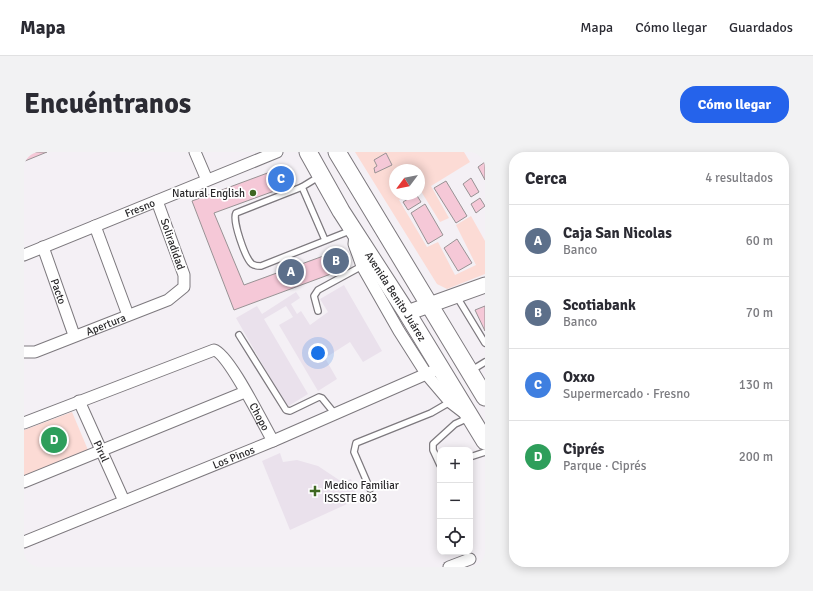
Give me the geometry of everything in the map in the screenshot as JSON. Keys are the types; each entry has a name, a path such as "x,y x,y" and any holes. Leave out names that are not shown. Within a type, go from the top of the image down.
{"main road":[{"name":"Avenida Benito Juárez","path":"308,152 354,230 407,313 434,372 470,417 485,441"},
{"path":"337,152 485,397"},
{"path":"407,313 485,285"}],"street":[{"path":"195,152 207,180"},
{"name":"Fresno","path":"24,255 277,152"},
{"name":"Soliradidad","path":"157,201 181,265 185,282 184,288"},
{"path":"95,226 128,315"},
{"path":"354,230 354,244 362,266 399,331 434,372 450,402 470,417"},
{"name":"Pacto","path":"43,247 74,335"},
{"name":"Apertura","path":"24,352 35,352 74,335 168,300 184,288"},
{"name":"Chopo","path":"79,401 214,350 225,358 273,441"},
{"name":"Los Pinos","path":"24,542 273,441 434,372"},
{"path":"24,482 245,392"},
{"path":"24,423 79,401"},
{"name":"Pirul","path":"79,401 124,501"},
{"path":"449,567 470,559"}],"lane":[{"path":"321,175 302,187 236,212 234,221 246,255 251,263 261,266 354,230"},
{"path":"302,187 325,240"},
{"path":"318,311 314,296 318,290 362,266"},
{"path":"457,296 485,343"},
{"path":"239,335 286,410 290,411 319,397 322,398 335,414"},
{"path":"470,371 485,362"},
{"path":"370,489 354,452 356,443 431,413 450,402"},
{"path":"437,459 433,450 433,444 455,424 470,417"},
{"path":"473,456 485,452"}],"shaded area":[{"path":"355,152 464,152 470,162 431,186 449,218 440,222 425,198 425,164 389,164 389,200 399,200 427,247 438,242 455,275 476,265 456,225 471,216 485,241 485,274 447,289 437,284"},
{"path":"344,285 382,351 363,362 350,342 325,358 337,379 318,391 279,325 293,317 286,306 264,319 308,394 287,407 236,318 257,306 262,314 296,292 300,298 291,304 297,314 301,311 310,325 328,312 320,299"},
{"path":"72,412 88,450 24,478 24,430"},
{"name":"Medico Familiar ISSSTE 803","path":"280,453 283,462 297,460 318,466 342,482 351,479 358,499 290,530 262,461"}],"building":[{"path":"24,152 47,152 25,161"},
{"path":"386,153 392,164 375,173 374,168 377,166 374,160"},
{"path":"485,162 485,180 478,167"},
{"path":"281,168 288,186 214,213 244,285 337,251 347,268 234,310 192,201"},
{"path":"471,178 479,192 471,197 463,184"},
{"path":"446,181 467,216 456,223 434,188"},
{"path":"480,198 485,206 476,213 471,204"},
{"path":"406,200 420,200 421,202 408,210 403,202"},
{"path":"425,204 443,235 428,244 411,213"},
{"path":"457,239 472,263 458,271 444,248"},
{"path":"485,306 485,331 475,310"}],"place":[{"name":"Oxxo","path":"281,179"},
{"name":"Natural English","path":"253,193"},
{"name":"Scotiabank","path":"336,261"},
{"name":"Caja San Nicolas","path":"291,272"},
{"name":"Ciprés","path":"54,440"},
{"name":"Medico Familiar ISSSTE 803","path":"315,491"}]}
